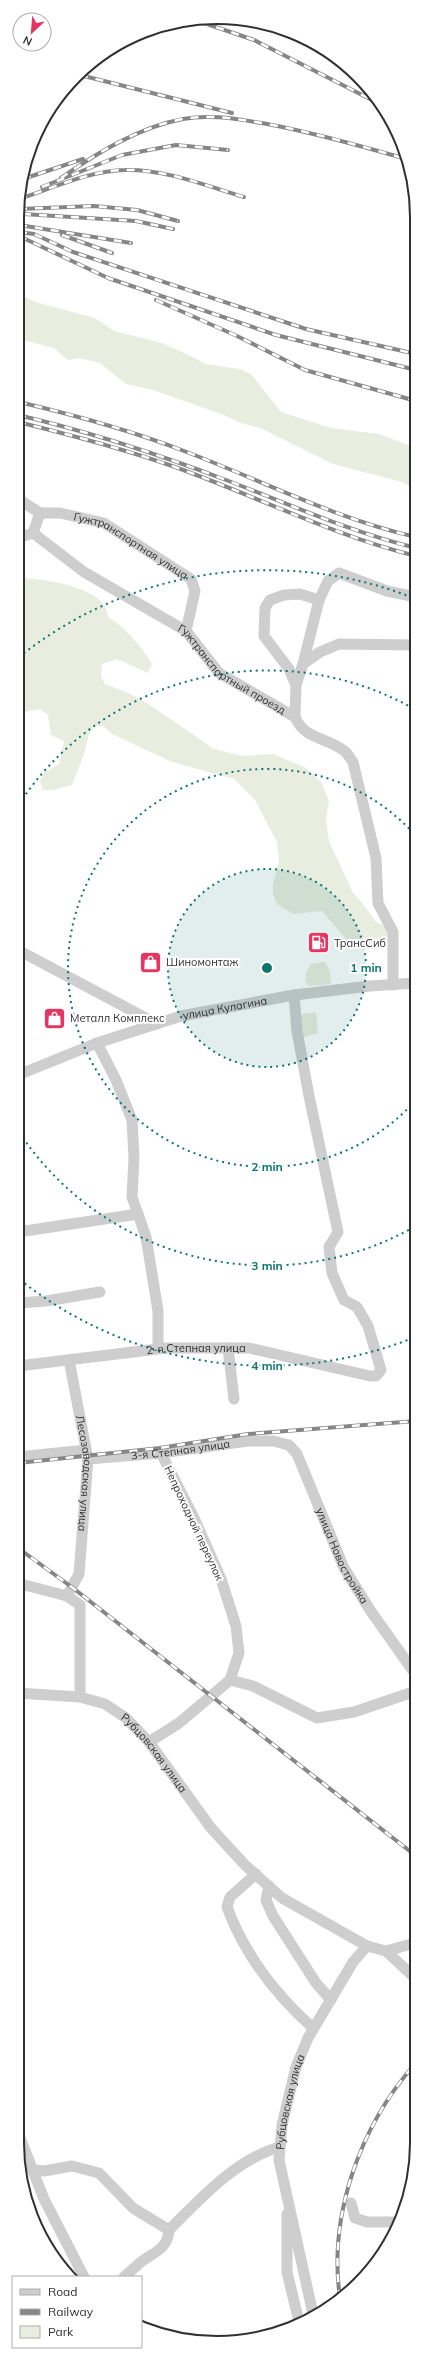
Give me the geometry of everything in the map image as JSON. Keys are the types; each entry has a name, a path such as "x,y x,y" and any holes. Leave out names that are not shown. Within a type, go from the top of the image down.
{"street":[{"path":"24,503 40,513 33,533 24,536"},
{"name":"Гужтранспортная улица","path":"40,513 60,513 104,524 191,579 195,591 186,631"},
{"name":"Гужтранспортный проезд","path":"33,533 84,572 186,631 219,673 295,717 298,726 311,735 343,750 353,762 376,858 378,903 393,932 393,984"},
{"path":"295,717 296,685 320,600 328,581 339,573 388,591 410,596"},
{"path":"296,685 289,669 264,636 265,608 270,600 284,595 300,594 320,600"},
{"path":"303,664 320,652 339,644 410,645"},
{"path":"24,953 157,1024"},
{"name":"улица Кулагина","path":"24,1073 97,1043 181,1016 294,995 410,983"},
{"name":"2-я Степная улица","path":"24,1365 158,1348 250,1348 370,1376 376,1376 381,1370 368,1326 357,1306 344,1300 332,1273 329,1247 338,1232 309,1096 297,1031 294,995"},
{"path":"97,1043 116,1080 132,1120 134,1158 132,1197 146,1236 158,1311 158,1348"},
{"path":"24,1231 138,1214"},
{"path":"24,1303 46,1301 100,1292"},
{"path":"228,1348 234,1400"},
{"name":"Лесозаводская улица","path":"67,1596 79,1574 87,1455 69,1360"},
{"name":"3-я Степная улица","path":"24,1457 161,1453 248,1441 273,1441"},
{"name":"улица Новостройка","path":"273,1441 283,1442 294,1448 344,1568 370,1610 410,1667"},
{"name":"Непроходной переулок","path":"161,1453 194,1518 218,1572 236,1626 239,1653 230,1680"},
{"path":"24,1585 67,1596 80,1606 80,1697"},
{"path":"149,1742 179,1723 230,1680 253,1686 317,1718 354,1712 410,1693"},
{"name":"Рубцовская улица","path":"24,1693 80,1697 106,1704 126,1718 149,1742 211,1828 282,1898 367,1946 386,1951"},
{"path":"256,1874 230,1897 227,1907 246,1947 270,1986 313,2028"},
{"path":"269,1886 266,1900 273,1916 316,1983 331,2000"},
{"path":"386,1951 410,1945"},
{"name":"Рубцовская улица","path":"312,2311 288,2202 279,2147 289,2091 296,2067 313,2028 353,1962 367,1946"},
{"path":"386,1951 410,1973"},
{"path":"125,2276 142,2261 161,2250 166,2244 169,2230 237,2168 263,2152 279,2147"},
{"path":"24,2148 44,2199 83,2276"},
{"path":"33,2170 44,2172 72,2166 99,2173 133,2208 169,2230"},
{"name":"Рубцовская улица","path":"288,2202 287,2272 298,2318"},
{"path":"352,2203 355,2218 360,2221 393,2222"}],"green space":[{"path":"24,297 39,303 95,318 114,331 162,343 205,364 240,369 251,374 281,412 331,428 379,434 410,446 410,487 402,482 333,464 260,428 241,423 224,415 153,390 126,384 100,363 79,358 68,360 54,348 24,340"},
{"path":"24,578 58,583 73,587 98,598 105,607 108,617 121,626 133,638 152,664 148,673 117,659 102,664 101,676 105,684 126,692 147,703 214,749 243,756 273,754 304,767 321,782 329,801 326,820 329,841 353,893 376,922 386,926 389,937 384,947 375,949 347,940 322,911 293,914 277,904 273,894 273,885 279,860 277,842 255,800 234,779 172,762 112,734 103,726 94,726 89,734 84,754 72,785 53,790 43,790 40,781 44,773 59,764 64,741 51,735 48,715 40,709 24,712"},
{"path":"325,962 330,971 331,984 308,986 306,983 306,975 311,964"},
{"path":"316,1012 318,1033 302,1038 300,1018 302,1014"}],"railway":[{"path":"207,24 254,40 369,98"},
{"path":"86,76 232,113"},
{"path":"61,178 104,150 150,128 183,119 203,117 233,119 298,130 401,158"},
{"path":"42,187 122,155 176,145 228,150"},
{"path":"28,177 83,159"},
{"path":"25,197 57,185 99,173 140,170 170,175 201,183 244,197"},
{"path":"24,209 94,206 137,210 178,221"},
{"path":"24,214 136,221 173,229"},
{"path":"24,226 131,243"},
{"path":"24,233 34,234 73,252 306,329 410,353"},
{"path":"62,235 112,253"},
{"path":"24,238 108,278 276,335 410,368"},
{"path":"156,300 237,336 305,370 410,399"},
{"path":"24,403 81,418 164,443 328,510 410,535"},
{"path":"24,417 98,436 149,452 226,480 343,526 410,546"},
{"path":"24,424 156,460 324,526 410,554"},
{"path":"24,1462 160,1448 248,1434 410,1421"},
{"path":"24,1552 73,1588 410,1851"},
{"path":"340,2292 338,2267 339,2236 344,2204 352,2174 378,2115 395,2088 410,2070"}],"place":[{"name":"ТрансСиб","path":"318,943"},
{"name":"Шиномонтаж","path":"150,962"},
{"name":"Металл Комплекс","path":"55,1018"}]}
